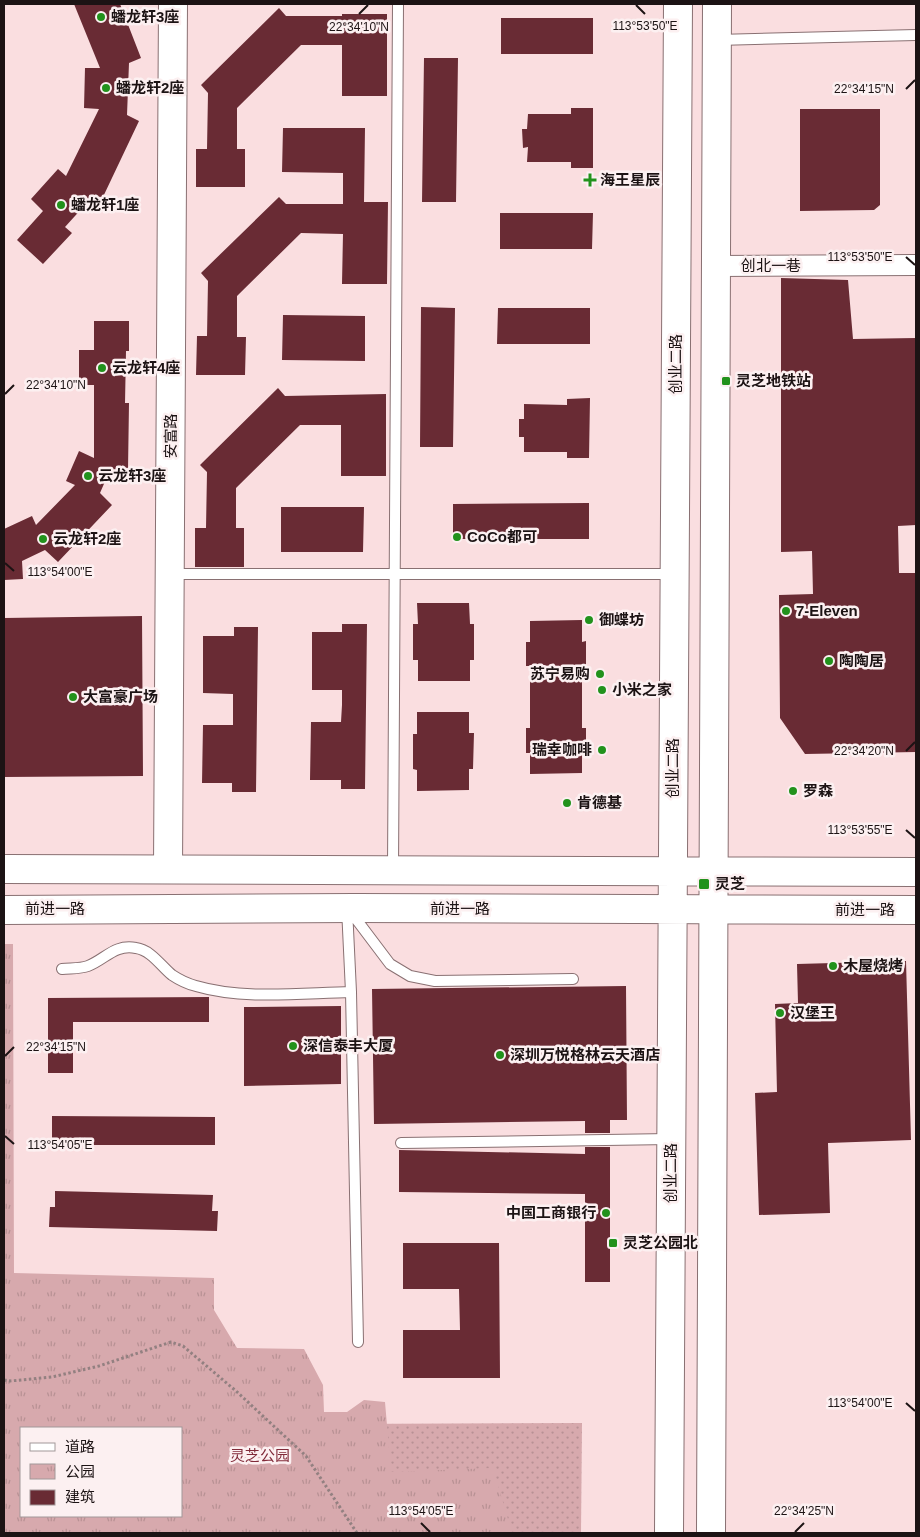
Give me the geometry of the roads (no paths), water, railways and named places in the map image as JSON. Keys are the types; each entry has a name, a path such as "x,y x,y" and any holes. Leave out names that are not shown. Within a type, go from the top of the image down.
{"main road":[{"name":"安富路","path":"168,869 173,4"},
{"name":"创业二路","path":"669,1533 678,4"},
{"path":"711,1533 717,4"},
{"path":"4,869 916,872"},
{"path":"351,908 366,904 370,900 374,888 369,876 359,870"},
{"name":"前进一路","path":"4,910 351,908 916,910"}],"street":[{"name":"创北一巷","path":"716,266 916,265"}],"lane":[{"path":"392,870 398,4"},
{"path":"716,40 916,35"},
{"path":"170,574 674,574"},
{"path":"351,908 390,964 410,976 435,981 574,979"},
{"path":"351,908 358,1342"},
{"path":"62,969 86,967 108,953 122,948 138,948 152,956 173,976 195,986 233,994 351,992"},
{"path":"402,1142 671,1139"}],"place":[{"name":"蟠龙轩3座","path":"101,17"},
{"name":"蟠龙轩2座","path":"106,88"},
{"name":"海王星辰","path":"590,180"},
{"name":"蟠龙轩1座","path":"61,205"},
{"name":"云龙轩4座","path":"102,368"},
{"name":"灵芝地铁站","path":"726,381"},
{"name":"云龙轩3座","path":"88,476"},
{"name":"CoCo都可","path":"457,537"},
{"name":"云龙轩2座","path":"43,539"},
{"name":"7-Eleven","path":"786,611"},
{"name":"御蝶坊","path":"589,620"},
{"name":"陶陶居","path":"829,661"},
{"name":"苏宁易购","path":"600,674"},
{"name":"小米之家","path":"602,690"},
{"name":"大富豪广场","path":"73,697"},
{"name":"瑞幸咖啡","path":"602,750"},
{"name":"罗森","path":"793,791"},
{"name":"肯德基","path":"567,803"},
{"name":"灵芝","path":"704,884"},
{"name":"木屋烧烤","path":"833,966"},
{"name":"汉堡王","path":"780,1013"},
{"name":"深信泰丰大厦","path":"293,1046"},
{"name":"深圳万悦格林云天酒店","path":"500,1055"},
{"name":"中国工商银行","path":"606,1213"},
{"name":"灵芝公园北","path":"613,1243"}],"park label":[{"name":"灵芝公园","path":"260,1456"}]}
